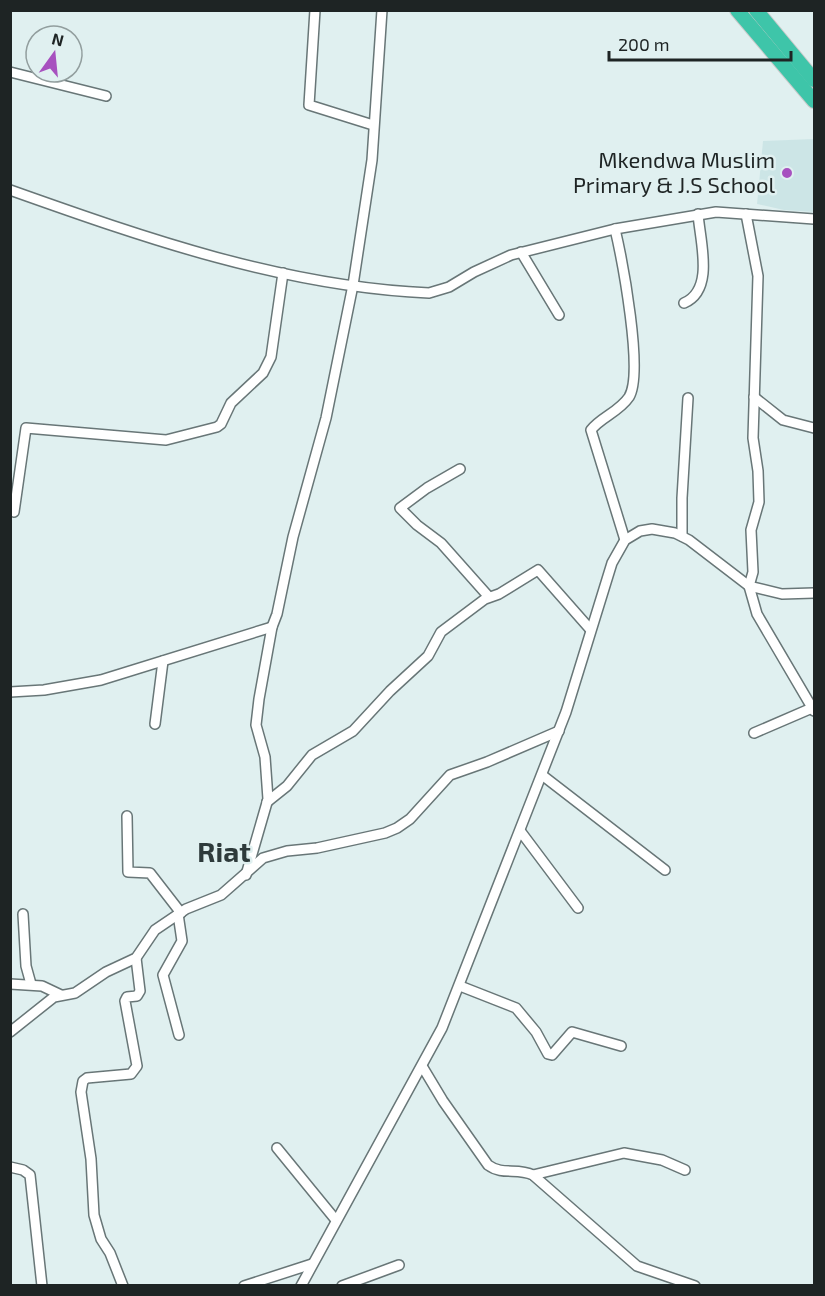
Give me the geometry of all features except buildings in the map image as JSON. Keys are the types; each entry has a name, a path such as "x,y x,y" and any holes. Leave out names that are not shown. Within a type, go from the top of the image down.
{"highway":[{"path":"737,10 814,101"},
{"path":"756,10 814,80"}],"street":[{"path":"315,10 309,105 373,125"},
{"path":"246,875 267,802 265,757 256,725 272,627 280,604 300,509 326,418 353,285 372,160 382,10"},
{"path":"10,72 105,96"},
{"path":"10,190 147,237 283,273 353,285 419,292 439,291 460,282 484,266 521,252 615,229 716,212 814,219"},
{"path":"684,303 698,294 702,283 698,214"},
{"path":"746,214 758,276 753,438 758,471 759,502 751,530 753,572 749,586 757,614 813,709 754,733"},
{"path":"615,229 632,334 631,390 617,411 591,430 607,475 625,540"},
{"path":"521,252 559,315"},
{"path":"14,512 26,429 44,428 166,440 209,431 221,424 231,403 263,373 271,357 283,273"},
{"path":"754,397 783,420 814,428"},
{"path":"682,536 688,398"},
{"path":"460,469 427,488 400,508 417,525 441,543 489,597"},
{"path":"301,1286 335,1219 422,1066 460,986 559,731 612,563 625,540 640,531 652,529 682,536 749,586 782,594 814,593"},
{"path":"267,802 287,786 312,755 353,731 390,691 428,656 441,632 489,597 540,570 590,629"},
{"path":"10,692 82,685 272,627"},
{"path":"155,724 163,661"},
{"path":"10,1032 34,1010 61,995 75,993 106,972 136,958 150,934 179,914 221,895 267,856 317,848 397,828 410,819 450,775 559,731"},
{"path":"542,775 666,870"},
{"path":"127,816 128,872 148,872 179,914 182,941 163,975 178,1035"},
{"path":"521,832 578,908"},
{"path":"23,914 26,966 31,984"},
{"path":"123,1286 110,1253 101,1239 94,1215 91,1159 81,1092 83,1081 87,1078 131,1074 137,1066 125,1001 127,997 136,996 140,991 136,958"},
{"path":"10,984 42,986 61,995"},
{"path":"460,986 516,1008 536,1032 548,1054 552,1054 572,1032 621,1046"},
{"path":"422,1066 443,1101 488,1165 498,1172 522,1171 533,1175 637,1266 696,1286"},
{"path":"277,1148 335,1219"},
{"path":"533,1175 624,1153 662,1160 685,1170"},
{"path":"10,1167 30,1175 42,1286"},
{"path":"244,1286 312,1264"},
{"path":"342,1286 399,1265"}],"shaded area":[{"name":"Mkendwa Muslim Primary & J.S School","path":"814,139 814,212 784,210 757,204 763,141"}],"place":[{"name":"Mkendwa Muslim Primary & J.S School","path":"787,173"}],"district":[{"name":"Riat","path":"224,852"}]}
